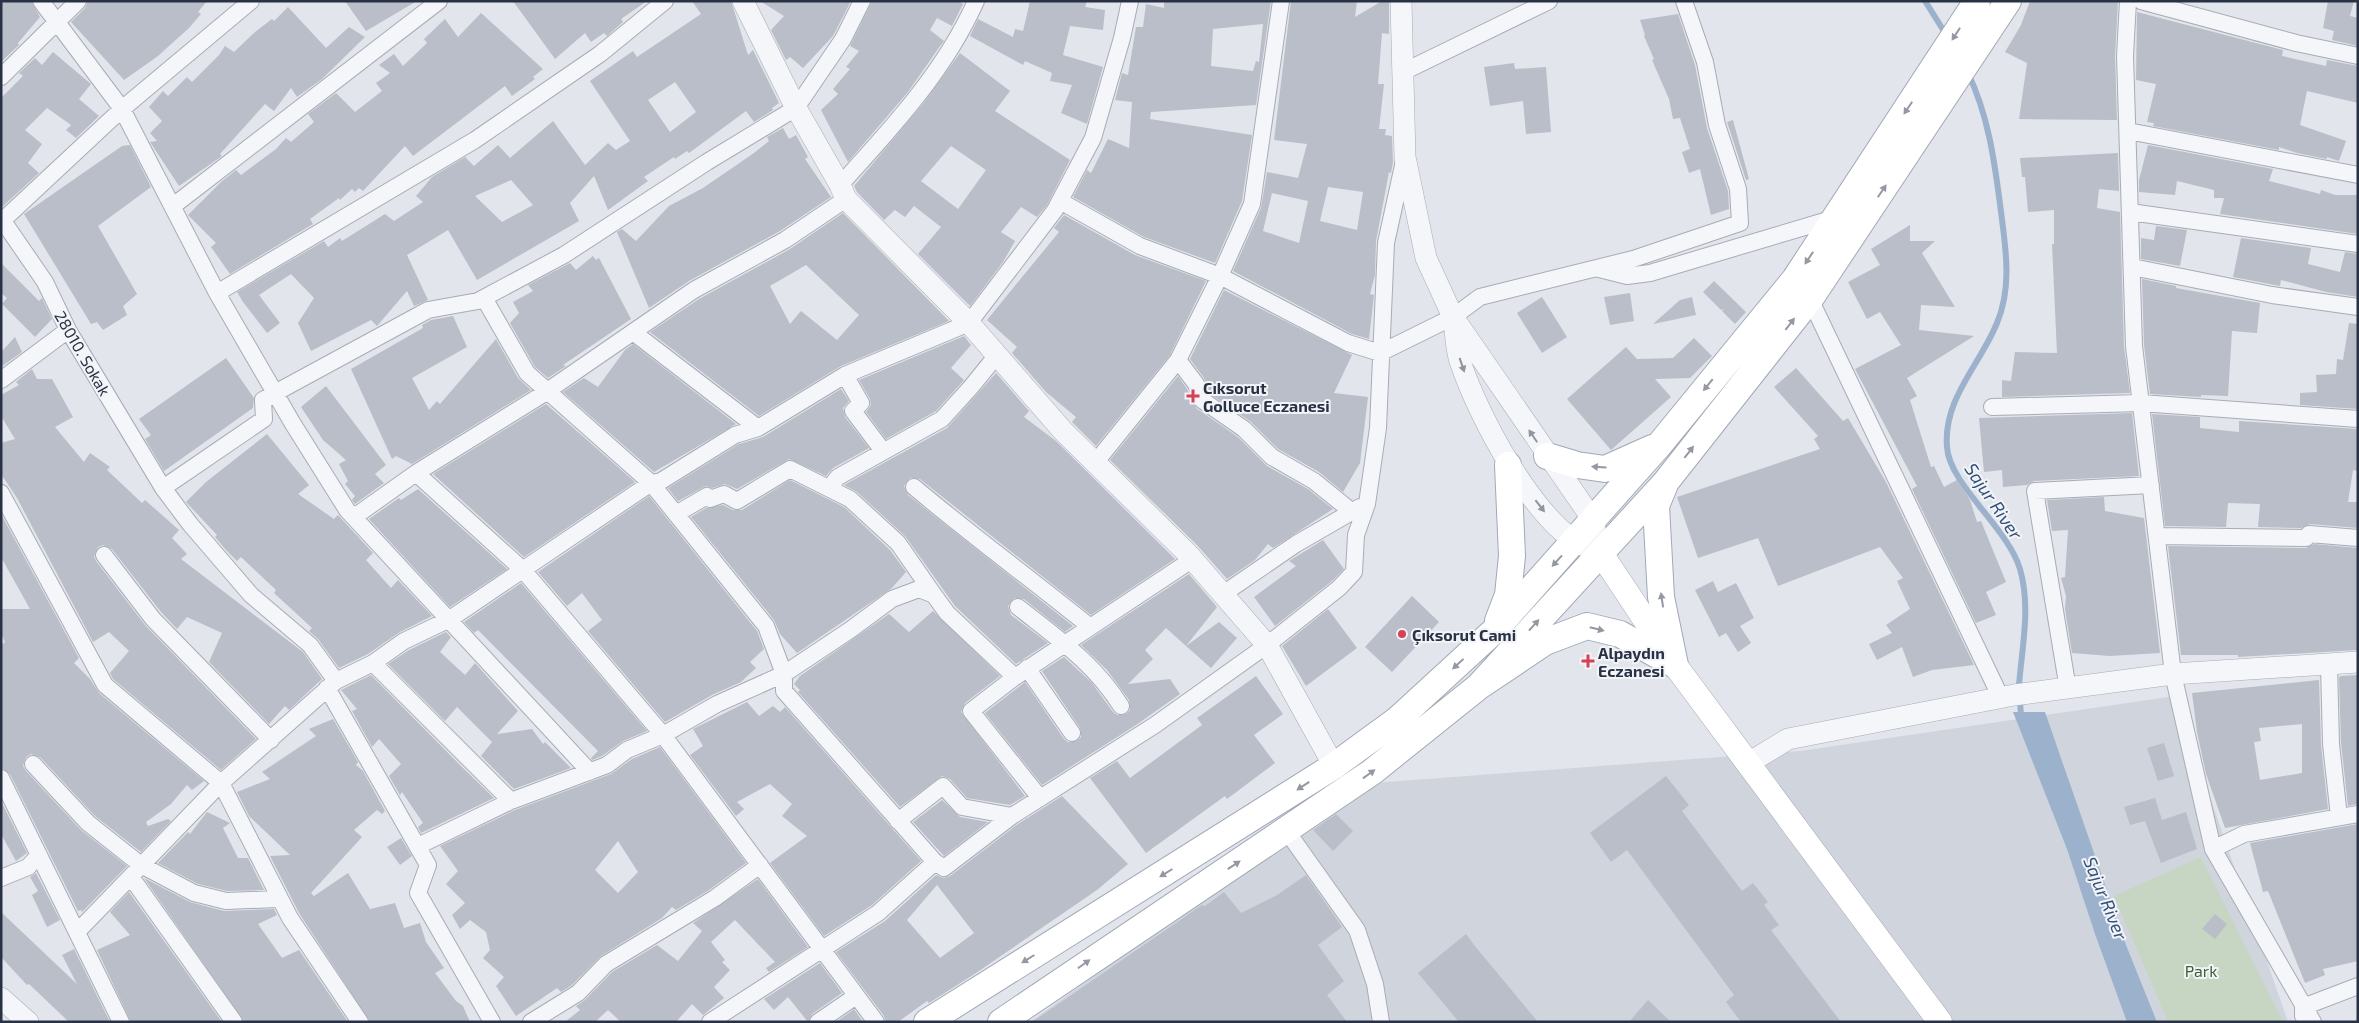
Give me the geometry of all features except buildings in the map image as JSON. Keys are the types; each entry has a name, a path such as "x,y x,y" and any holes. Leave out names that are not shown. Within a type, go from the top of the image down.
{"main road":[{"path":"927,1022 1334,766 1397,720 1494,631 1660,444 1795,278 1977,1"},
{"path":"1478,687 1665,482 1810,299 2008,1"},
{"path":"1547,456 1577,464 1605,468 1660,444"},
{"path":"1494,631 1508,595 1512,556 1508,465"},
{"path":"1665,482 1656,506 1661,597 1675,665"},
{"path":"1600,552 1675,665 1940,1022"},
{"path":"1001,1022 1099,954 1372,772 1478,687 1545,642 1587,626 1620,634 1675,665"}],"street":[{"path":"41,1 122,109 217,293 275,393 347,510 590,772"},
{"path":"1,77 78,1"},
{"path":"2,220 122,109 251,1"},
{"path":"173,206 439,1"},
{"path":"217,293 474,140 603,52 665,1"},
{"path":"743,1 796,108 843,192 969,323 1062,431 1193,558 1267,645 1334,766"},
{"path":"164,488 264,419 264,400 275,393 428,310 478,302 564,255 707,162 796,108 843,40 862,1"},
{"path":"354,517 416,474 547,391 694,290 786,240 843,192 906,111 957,38 976,1"},
{"path":"78,931 220,783 271,740 332,684 372,663 404,641 450,619 652,483 661,481 735,435 758,428 845,375 969,323 1060,201 1093,138 1122,38 1130,1"},
{"path":"1095,463 1178,360 1220,276 1252,204 1282,1"},
{"path":"1401,1 1405,157 1426,258 1453,317 1547,456 1593,520 1600,552"},
{"path":"1403,72 1549,1"},
{"path":"1060,201 1140,246 1220,276 1348,343 1380,353 1453,317 1480,297 1633,259 1740,223 1738,189 1717,125 1705,62 1684,1"},
{"path":"2128,1 2125,56 2134,346 2173,674 2213,849 2303,1014 2313,1022"},
{"path":"2140,1 2296,43 2358,56"},
{"path":"2128,131 2358,175"},
{"path":"484,298 527,373 652,483 766,626 784,674 784,691 935,862 944,868 1012,816 1155,725 1267,645 1339,588 1354,572 1356,535 1367,504 1378,428 1386,243 1405,157"},
{"path":"2130,212 2358,244"},
{"path":"1596,268 1627,276 1650,273 1835,218"},
{"name":"28010. Sokak","path":"2,220 45,282 68,330 164,488 190,524 251,595 310,645 428,866 418,893 492,1022"},
{"path":"2132,267 2272,294 2358,307"},
{"path":"1810,299 2008,697"},
{"path":"1453,317 1460,363 1508,465 1550,518 1574,542 1600,552"},
{"path":"1,380 68,330"},
{"path":"634,332 758,428"},
{"path":"830,487 838,476 942,419 997,355"},
{"path":"1178,360 1196,384 1202,400 1244,429 1272,457 1314,482 1351,511"},
{"path":"845,375 862,403 853,411 883,451"},
{"path":"1992,407 2141,403 2358,419"},
{"path":"676,514 707,496 710,499 724,494 737,501 790,469 830,487 850,499 898,543 947,613 1021,672 1072,733"},
{"path":"416,474 523,570 663,735 876,1022"},
{"path":"2068,689 2035,491 2151,485"},
{"path":"914,487 960,526 1010,562 1089,626"},
{"path":"1,493 106,684 220,783 279,899 360,1022"},
{"path":"1223,594 1351,511 1367,504"},
{"path":"2158,536 2284,539 2306,538 2309,534 2358,538"},
{"path":"104,555 153,619 271,740"},
{"path":"1040,798 971,711 1021,672 1193,558"},
{"path":"418,846 511,801 607,765 627,750 663,735 717,704 784,674 850,630 892,599 919,589 934,595"},
{"path":"1018,606 1066,642 1108,684 1121,706"},
{"path":"1747,764 1788,739 2008,697 2173,674 2358,662"},
{"path":"372,663 511,801"},
{"path":"2329,665 2331,744 2338,817"},
{"path":"33,764 136,871 234,1022"},
{"path":"1,778 78,931 121,1022"},
{"path":"898,821 943,786 962,807 1012,816"},
{"path":"2213,849 2244,834 2358,814"},
{"path":"1286,830 1357,930 1375,984 1380,1022"},
{"path":"1,878 28,867 40,855"},
{"path":"710,1022 824,950 878,913 935,862"},
{"path":"531,1022 578,993 606,964 715,898 760,864"},
{"path":"136,871 194,894 226,901 279,899"},
{"path":"2303,1014 2358,986"},
{"path":"818,1022 856,996"},
{"path":"1,998 28,1022"}],"shaded area":[{"path":"2175,696 2288,1022 1030,1022 1361,784 1800,751"}],"green space":[{"name":"Park","path":"2201,857 2283,1022 2168,1022 2114,896"}],"water":[{"path":"2013,712 2045,712 2126,945 2157,1022 2127,1022 2067,849"}],"waterway":[{"name":"Sajur River","path":"1925,1 1947,36"},
{"name":"Sajur River","path":"1968,73 1981,105 1993,153 2004,234 2006,279 2002,309 1997,323 1964,383 1951,413 1947,430 1947,447 1950,461 1958,476 2004,538 2014,554 2020,569 2025,598 2024,642 2019,685 2021,719"}],"place":[{"name":"Cıksorut Golluce Eczanesi","path":"1193,396"},
{"name":"Çıksorut Cami","path":"1402,634"},
{"name":"Alpaydın Eczanesi","path":"1588,661"}]}
